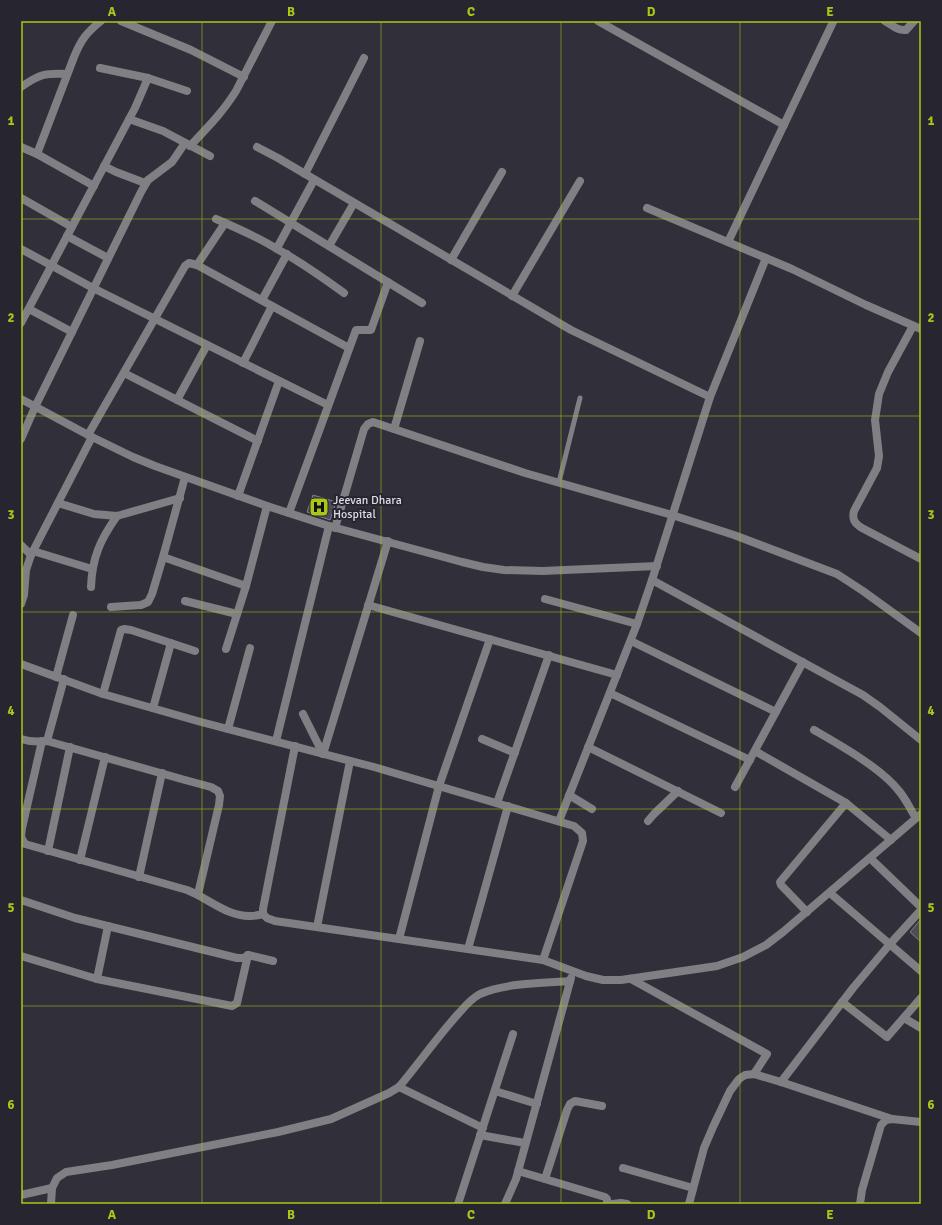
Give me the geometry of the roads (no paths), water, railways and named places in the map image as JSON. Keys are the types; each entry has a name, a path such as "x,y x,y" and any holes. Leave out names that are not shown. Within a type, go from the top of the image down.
{"street":[{"path":"37,154 80,42 90,30 101,21"},
{"path":"121,21 191,50 244,77"},
{"path":"104,166 145,183 172,162 187,144 223,112 244,77 272,21"},
{"path":"598,21 784,124"},
{"path":"886,21 901,31 906,30 914,21"},
{"path":"728,242 833,22"},
{"path":"305,174 364,58"},
{"path":"100,68 148,78 188,91"},
{"path":"21,87 35,77 48,73 67,74"},
{"path":"21,323 129,119 148,78"},
{"path":"129,119 163,131 210,156"},
{"path":"21,147 37,154 94,186"},
{"path":"257,147 571,330 710,397"},
{"path":"451,260 502,172"},
{"path":"21,439 93,288 148,180"},
{"path":"276,248 314,180"},
{"path":"512,296 580,181"},
{"path":"21,198 72,227"},
{"path":"255,201 422,303"},
{"path":"329,246 354,203"},
{"path":"647,208 792,269 866,305 917,327 888,372 879,394 875,420 880,456 877,468 854,511 853,517 855,523 862,528 921,558"},
{"path":"216,219 287,254 344,293"},
{"path":"197,265 224,223"},
{"path":"67,236 108,258"},
{"path":"21,249 93,288 328,405"},
{"path":"262,300 287,254"},
{"path":"559,821 631,641 657,566 710,397 766,258"},
{"path":"21,604 26,570 32,553 90,436 124,373 188,263 197,265 349,348"},
{"path":"289,513 356,330 371,330 388,282"},
{"path":"243,363 272,306"},
{"path":"29,309 72,332"},
{"path":"394,429 420,341"},
{"path":"176,400 207,345"},
{"path":"124,373 258,441"},
{"path":"238,496 279,381"},
{"path":"21,399 133,457 185,477 332,527 462,562 504,570 542,572 657,566"},
{"path":"276,741 332,527 364,429 368,424 373,422 525,473 672,515 734,535 837,574 921,633"},
{"path":"111,607 141,605 148,602 152,594 163,557 185,477"},
{"path":"58,503 94,514 116,516 180,498"},
{"path":"226,649 246,586 267,506"},
{"path":"90,587 92,569 97,550 105,532 116,516"},
{"path":"323,754 388,541"},
{"path":"21,545 32,553 92,569"},
{"path":"163,557 246,586"},
{"path":"652,580 863,695 886,711 921,740"},
{"path":"545,599 637,624"},
{"path":"185,601 237,614"},
{"path":"368,605 617,675"},
{"path":"73,616 60,678 44,741 24,807 21,837 22,841 28,846 187,890 198,894 228,911 251,916 263,914"},
{"path":"103,694 121,630 131,630 194,651"},
{"path":"399,939 439,786 490,639"},
{"path":"631,641 776,712"},
{"path":"153,708 171,643"},
{"path":"228,729 250,648"},
{"path":"497,803 548,655"},
{"path":"735,787 802,662"},
{"path":"21,664 103,694 350,761 574,826 582,833 583,841 543,960"},
{"path":"610,693 750,760"},
{"path":"303,714 323,754"},
{"path":"295,746 263,909 263,914 267,918 275,921 543,960 603,980 621,980 717,966 743,957 766,945 830,893 918,816 889,780 868,764 814,730"},
{"path":"21,739 25,741 44,741 70,747 211,787 218,791 220,796 198,894"},
{"path":"482,740 514,753"},
{"path":"48,851 70,747"},
{"path":"588,747 721,813"},
{"path":"755,750 846,803 890,840"},
{"path":"80,860 105,757"},
{"path":"317,927 350,761"},
{"path":"139,877 162,773"},
{"path":"648,821 678,791"},
{"path":"569,795 592,809"},
{"path":"807,912 781,885 780,882 846,803"},
{"path":"468,949 508,806"},
{"path":"781,1082 842,1002 921,909 870,858"},
{"path":"830,893 921,971"},
{"path":"21,900 75,918 237,958 244,958 248,955 274,961"},
{"path":"97,979 108,926"},
{"path":"21,956 97,979 232,1006 237,1003 248,955"},
{"path":"505,1204 518,1171 573,971"},
{"path":"631,979 768,1054 754,1074"},
{"path":"51,1204 52,1188 57,1178 66,1172 112,1165 331,1120 389,1093 399,1086 450,1022 468,1003 479,995 526,983 570,981"},
{"path":"842,1002 887,1037 921,998"},
{"path":"904,1018 921,1028"},
{"path":"458,1204 513,1034"},
{"path":"689,1204 704,1148 730,1091 739,1079 745,1075 754,1074 781,1082 892,1119 921,1122"},
{"path":"399,1086 481,1132 526,1143"},
{"path":"495,1091 537,1104"},
{"path":"545,1179 566,1110 570,1104 575,1101 602,1106"},
{"path":"860,1204 862,1190 881,1125 886,1120 892,1119"},
{"path":"622,1168 693,1188"},
{"path":"518,1171 605,1197 607,1199 607,1204"},
{"path":"21,1195 52,1188"},
{"path":"612,1204 628,1204"}],"lane":[{"path":"559,482 580,398"}],"place":[{"name":"Jeevan Dhara Hospital","path":"319,507"}]}
